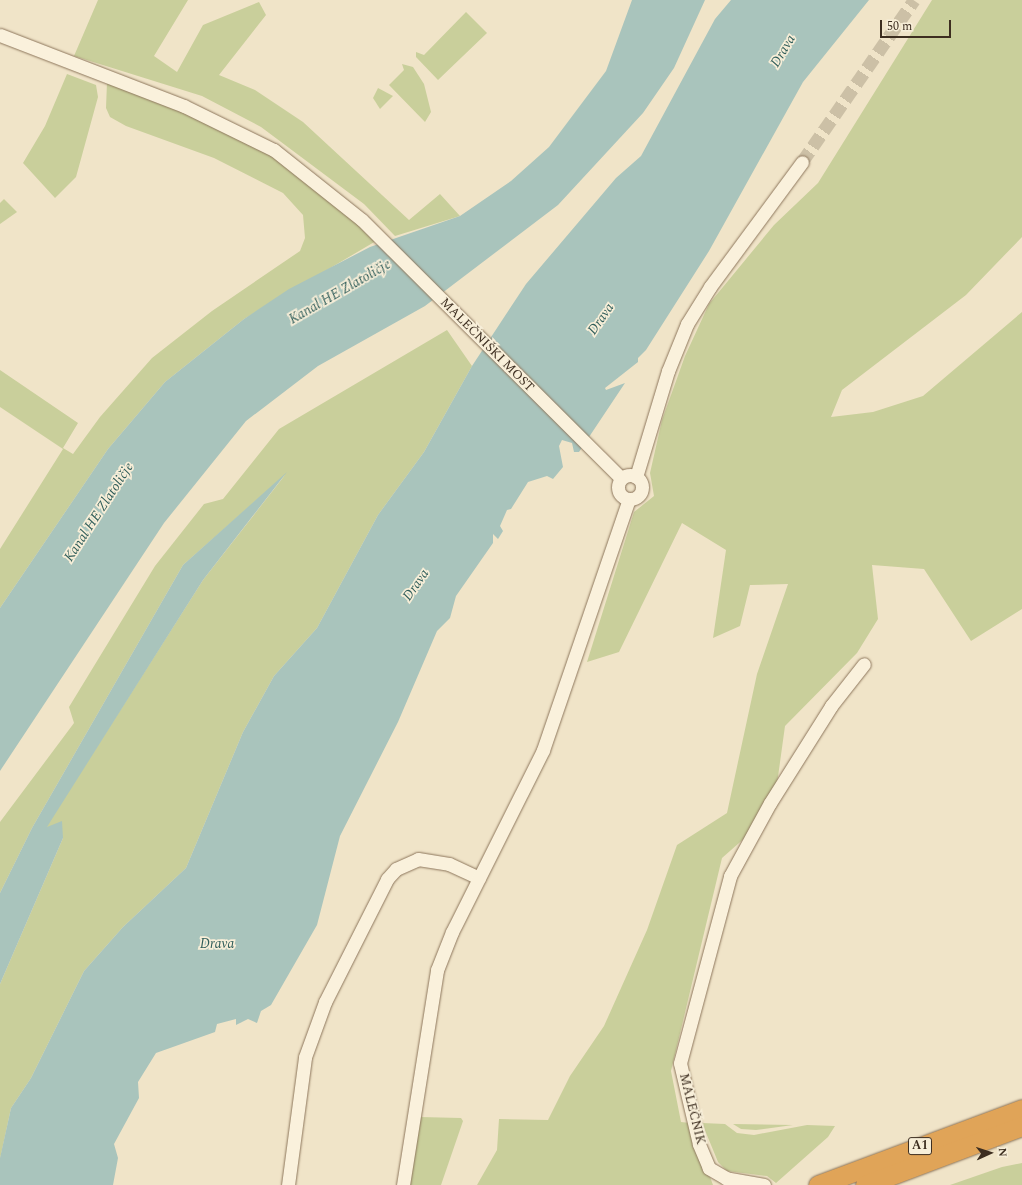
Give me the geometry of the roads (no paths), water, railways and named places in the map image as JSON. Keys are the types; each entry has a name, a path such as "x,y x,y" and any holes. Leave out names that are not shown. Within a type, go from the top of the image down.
{"highway":[{"name":"A1","path":"818,1185 1022,1109"},
{"name":"A1","path":"865,1185 1022,1126"}],"street":[{"name":"MALEČNIŠKI MOST","path":"0,35 130,84 229,126 274,150 362,220 617,474"},
{"path":"636,477 668,371 688,324 710,287 802,162"},
{"path":"403,1185 437,970 479,878 521,798 559,711 629,499 641,492 642,483 636,477 617,474 619,490 629,499"},
{"name":"MALEČNIK","path":"764,1185 726,1178 709,1168 699,1144 680,1063 730,876 770,803 831,706 864,664"},
{"path":"288,1185 305,1057 325,1002 387,879 396,869 418,859 449,864 479,878"}],"water":[{"name":"Kanal HE Zlatoličje","path":"632,0 705,0 674,68 643,113 558,205 425,306 318,366 246,421 164,523 0,771 0,608 108,449 165,382 244,319 289,289 370,247 460,216 511,181 549,147 606,71"},
{"name":"Drava","path":"731,0 869,0 803,82 709,251 646,350 638,358 638,362 605,388 606,390 625,383 579,452 574,452 572,443 562,440 559,446 563,467 553,479 547,476 528,482 511,509 507,510 500,526 503,531 498,539 493,534 493,543 456,596 450,618 437,631 398,722 340,836 317,925 271,1005 261,1011 257,1023 248,1019 236,1025 236,1019 217,1024 215,1032 156,1053 138,1082 139,1098 114,1144 118,1158 113,1185 0,1185 0,1158 11,1108 31,1078 84,971 123,927 186,868 243,732 274,676 317,628 378,515 424,452 472,366 526,284 616,178 641,156 715,19"},
{"path":"287,472 203,580 47,827 62,821 63,838 0,984 0,893 32,828 183,565"}],"tunnel":[{"path":"802,162 914,0"}]}
